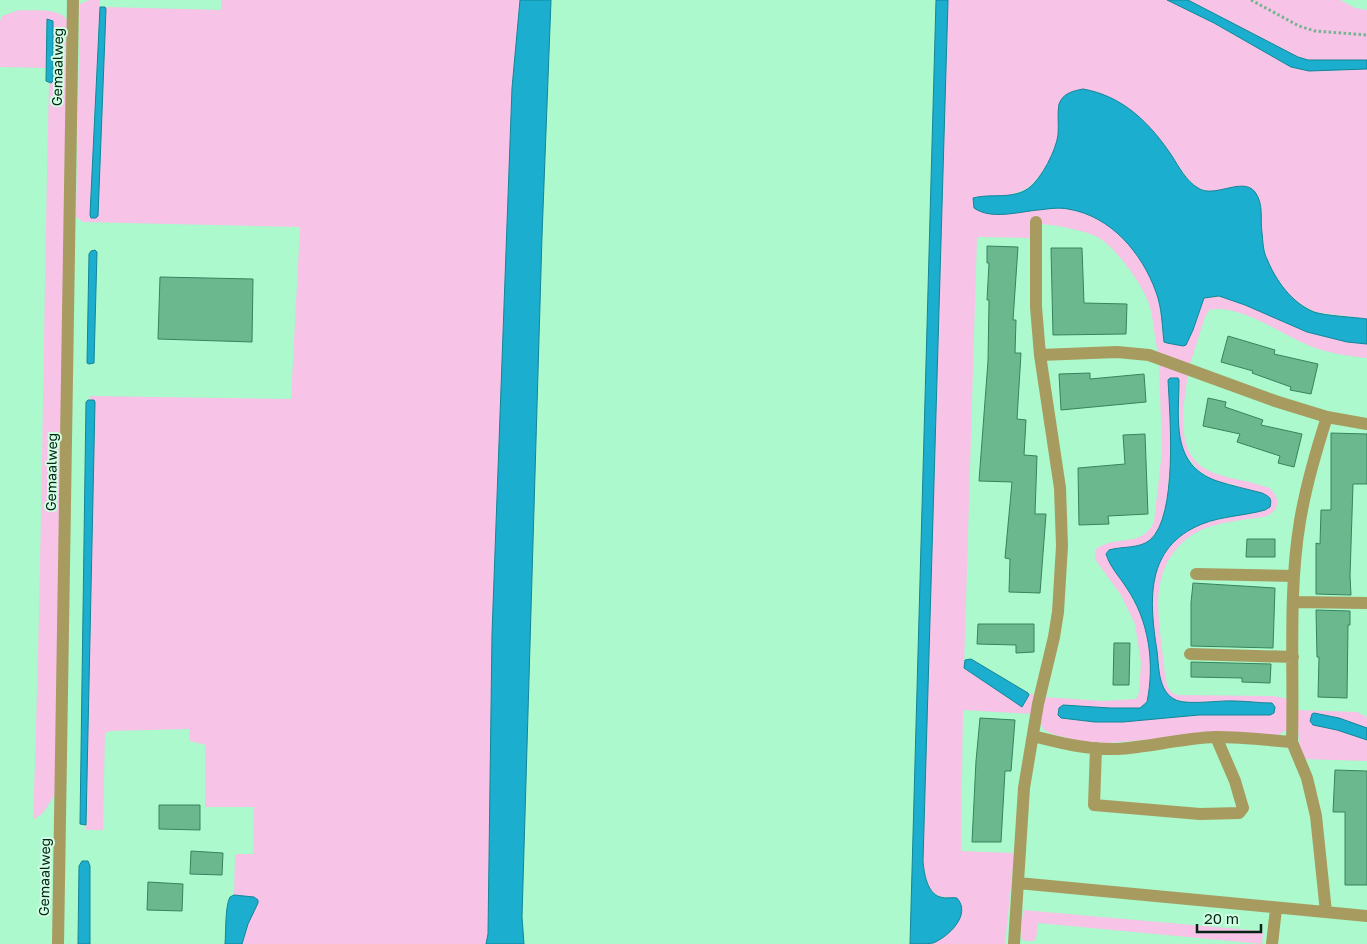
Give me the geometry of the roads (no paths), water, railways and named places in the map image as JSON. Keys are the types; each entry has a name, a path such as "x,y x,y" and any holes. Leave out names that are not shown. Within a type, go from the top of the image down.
{"street":[{"name":"Gemaalweg","path":"58,944 74,0"},
{"path":"1014,944 1024,788 1038,704 1058,612 1062,546 1060,488 1040,355 1036,307 1036,222"},
{"path":"1040,355 1117,352 1149,355 1275,401 1327,417 1367,424"},
{"path":"1326,912 1315,807 1307,778 1292,742 1294,576 1300,522 1308,480 1327,417"},
{"path":"1196,574 1294,576"},
{"path":"1293,602 1367,603"},
{"path":"1190,654 1293,657"},
{"path":"1033,736 1096,748 1134,747 1216,737 1292,742"},
{"path":"1096,748 1094,806 1200,814 1239,813 1243,808 1235,781 1216,737"},
{"path":"1018,884 1367,916"},
{"path":"1272,944 1276,909"}],"water":[{"path":"520,0 551,0 542,236 522,917 524,944 486,944 488,934 492,634 512,88"},
{"path":"936,0 948,0 923,861 925,877 932,891 940,897 957,898 962,911 956,925 939,940 933,943 910,944"},
{"path":"1167,0 1188,0 1298,57 1308,60 1367,60 1367,69 1309,71 1291,67 1214,23"},
{"path":"100,7 105,7 106,9 98,216 91,218 90,215"},
{"path":"47,19 53,21 53,81 51,83 46,81"},
{"path":"1083,89 1111,98 1145,122 1164,144 1186,178 1198,188 1212,191 1243,186 1255,192 1261,207 1263,246 1280,283 1299,303 1314,312 1367,319 1367,344 1347,342 1307,332 1245,305 1219,296 1204,298 1186,345 1164,342 1160,304 1150,278 1133,250 1111,228 1098,219 1084,213 1064,208 988,214 974,208 973,198 1016,194 1029,188 1034,183 1048,163 1054,148 1058,135 1058,108 1061,100 1069,93"},
{"path":"95,250 97,252 94,363 89,364 87,363 89,254"},
{"path":"1170,378 1178,378 1179,380 1178,410 1180,439 1184,452 1191,464 1202,474 1217,481 1262,493 1269,497 1271,502 1270,507 1265,510 1210,521 1183,534 1170,546 1161,561 1155,577 1153,613 1162,684 1169,695 1179,701 1272,703 1275,707 1274,713 1270,715 1199,715 1123,722 1095,722 1061,718 1058,715 1059,708 1063,705 1140,708 1147,702 1150,657 1145,628 1134,600 1112,567 1106,554 1109,550 1146,543 1159,528 1169,488 1171,440 1168,380"},
{"path":"94,400 95,402 86,825 80,824 86,402"},
{"path":"971,659 1028,693 1029,695 1022,707 964,668 965,660"},
{"path":"1314,713 1339,718 1367,728 1367,740 1337,730 1313,725 1310,721"},
{"path":"82,861 88,861 90,866 90,944 78,944 79,866"},
{"path":"234,895 254,897 258,900 258,903 248,924 242,944 225,944 227,906 230,897"}]}
